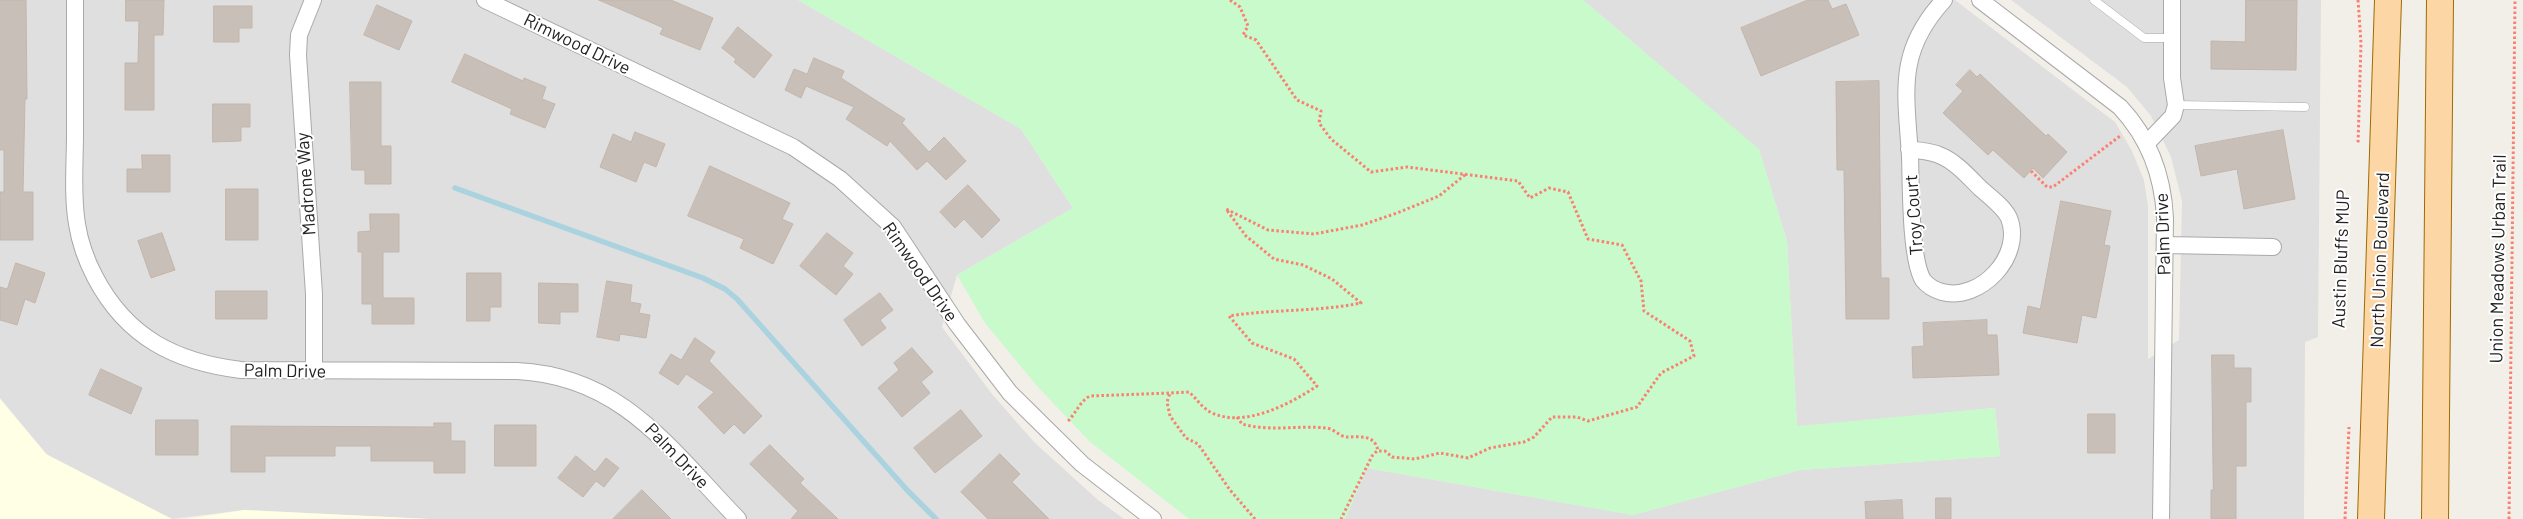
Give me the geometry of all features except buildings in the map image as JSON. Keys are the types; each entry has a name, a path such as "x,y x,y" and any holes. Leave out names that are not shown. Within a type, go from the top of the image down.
{"main road":[{"name":"North Union Boulevard","path":"2371,519 2388,0"},
{"path":"2435,519 2440,0"}],"street":[{"name":"Palm Drive","path":"75,0 76,223 87,262 105,296 136,332 160,347 185,359 213,367 242,370 314,372 517,371 542,372 568,378 619,402 642,419 738,519"},
{"name":"Madrone Way","path":"312,0 299,35 298,55 314,294 314,372"},
{"name":"Rimwood Drive","path":"485,0 793,147 840,179 893,227 957,324 1010,393 1082,464 1114,491 1153,519"},
{"name":"Troy Court","path":"1909,150 1939,154 1956,165 2008,216 2012,233 2012,247 2006,259 1982,287 1965,294 1952,295 1937,290 1924,282 1916,257 1905,107 1907,68 1929,18 1944,0"},
{"name":"Palm Drive","path":"1980,0 2120,107 2134,122 2146,143 2160,177 2164,198 2165,245 2161,519"},
{"path":"2146,143 2173,116 2176,105 2172,78 2172,0"},
{"path":"2165,245 2273,247"}],"lane":[{"path":"2094,0 2144,38 2172,38"},
{"path":"2176,105 2305,107"}],"path":[{"path":"1230,0 1240,7 1248,26 1243,35 1256,40 1297,100 1322,111 1319,123 1331,139 1371,172 1407,167 1518,181 1530,198 1549,188 1568,192 1588,239 1622,245 1641,281 1644,311 1690,341 1694,356 1661,373 1637,407 1588,421 1577,418 1552,417 1534,437 1524,442 1490,448 1468,458 1440,453 1415,459 1392,457 1378,451"},
{"path":"2358,0 2361,43 2358,151"},
{"name":"Union Meadows Urban Trail","path":"2509,519 2515,0"},
{"path":"2031,171 2047,187 2053,187 2120,136"},
{"path":"1068,421 1076,413 1083,401 1090,396 1189,392 1211,412 1226,417 1237,417 1276,409 1317,386 1294,359 1252,343 1229,316 1262,310 1329,310 1361,303 1332,279 1303,265 1274,259 1246,236 1226,209 1268,230 1314,234 1362,225 1398,213 1439,196 1466,174"},
{"path":"1170,393 1167,402 1170,416 1186,438 1198,444 1223,477 1230,490 1255,519"},
{"path":"1237,417 1242,424 1272,429 1328,427 1343,436 1365,437 1375,443 1378,451"},
{"path":"2345,519 2349,423"},
{"path":"1341,519 1372,456 1378,451"}],"shaded area":[{"path":"0,0 798,0 1021,129 1073,208 957,275 942,327 992,394 1034,442 1098,500 1124,519 429,519 244,510 172,519 54,463 0,398"},
{"path":"1583,0 1955,0 2115,122 2132,151 2144,180 2148,206 2148,359 2179,340 2182,201 2171,157 2151,116 2127,87 2011,0 2321,0 2318,337 2305,342 2304,519 1345,519 1367,468 1633,515 1800,470 2000,456 1995,408 1797,427 1787,241 1759,150"},
{"path":"0,399 46,454 172,519 0,519"},
{"path":"244,510 429,519 186,519"}],"green space":[{"path":"798,0 1583,0 1759,149 1787,241 1797,426 1995,408 2000,456 1800,470 1633,515 1367,468 1345,519 1189,519 1089,441 1037,386 985,323 957,275 1073,208 1021,129"}],"waterway":[{"path":"455,188 703,278 725,289 737,299 907,490 936,519"}]}
